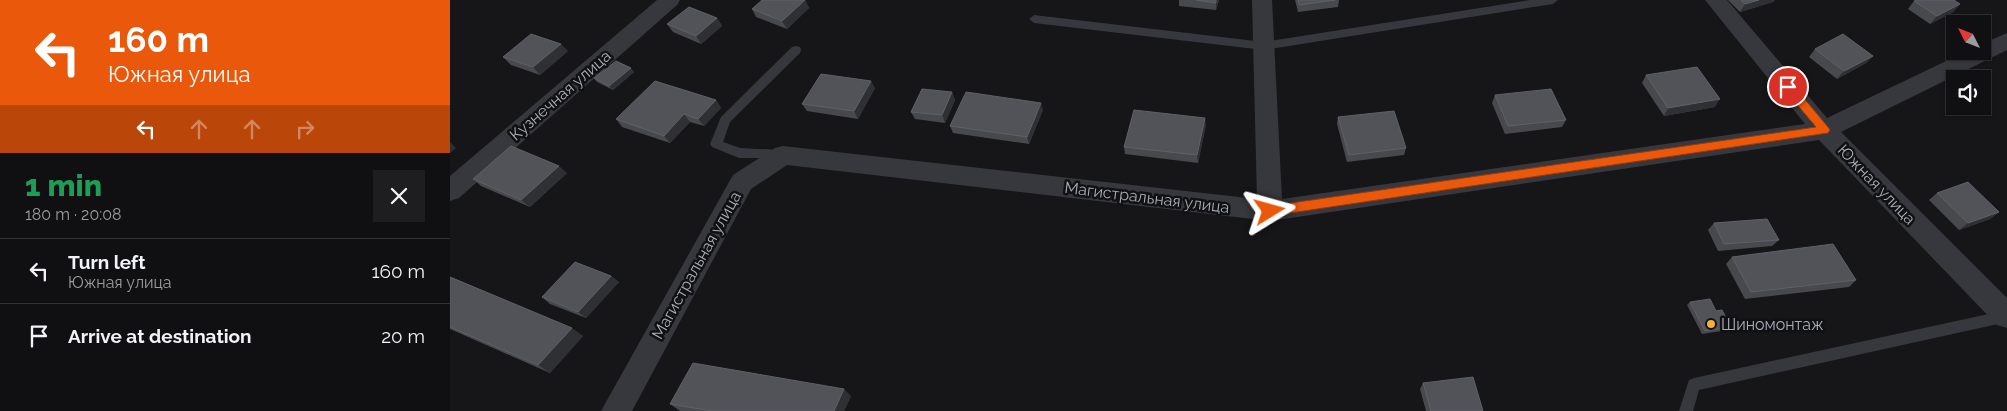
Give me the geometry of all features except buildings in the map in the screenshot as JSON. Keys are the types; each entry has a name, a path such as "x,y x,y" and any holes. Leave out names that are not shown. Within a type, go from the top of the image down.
{"street":[{"name":"Кузнечная улица","path":"450,191 670,0"},
{"path":"1262,0 1270,211"},
{"name":"Южная улица","path":"1715,0 1824,130 2007,316"},
{"name":"Магистральная улица","path":"616,411 742,182 783,155 1270,211 1824,130 2007,41"}],"lane":[{"path":"1034,19 1264,46 1553,0"},
{"path":"783,155 739,153 716,144 725,120 796,50"},
{"path":"1686,411 1694,385 2007,316"}],"place":[{"name":"Шиномонтаж","path":"1711,324"}],"route":[{"path":"1270,211 1824,130 1788,87"}]}
